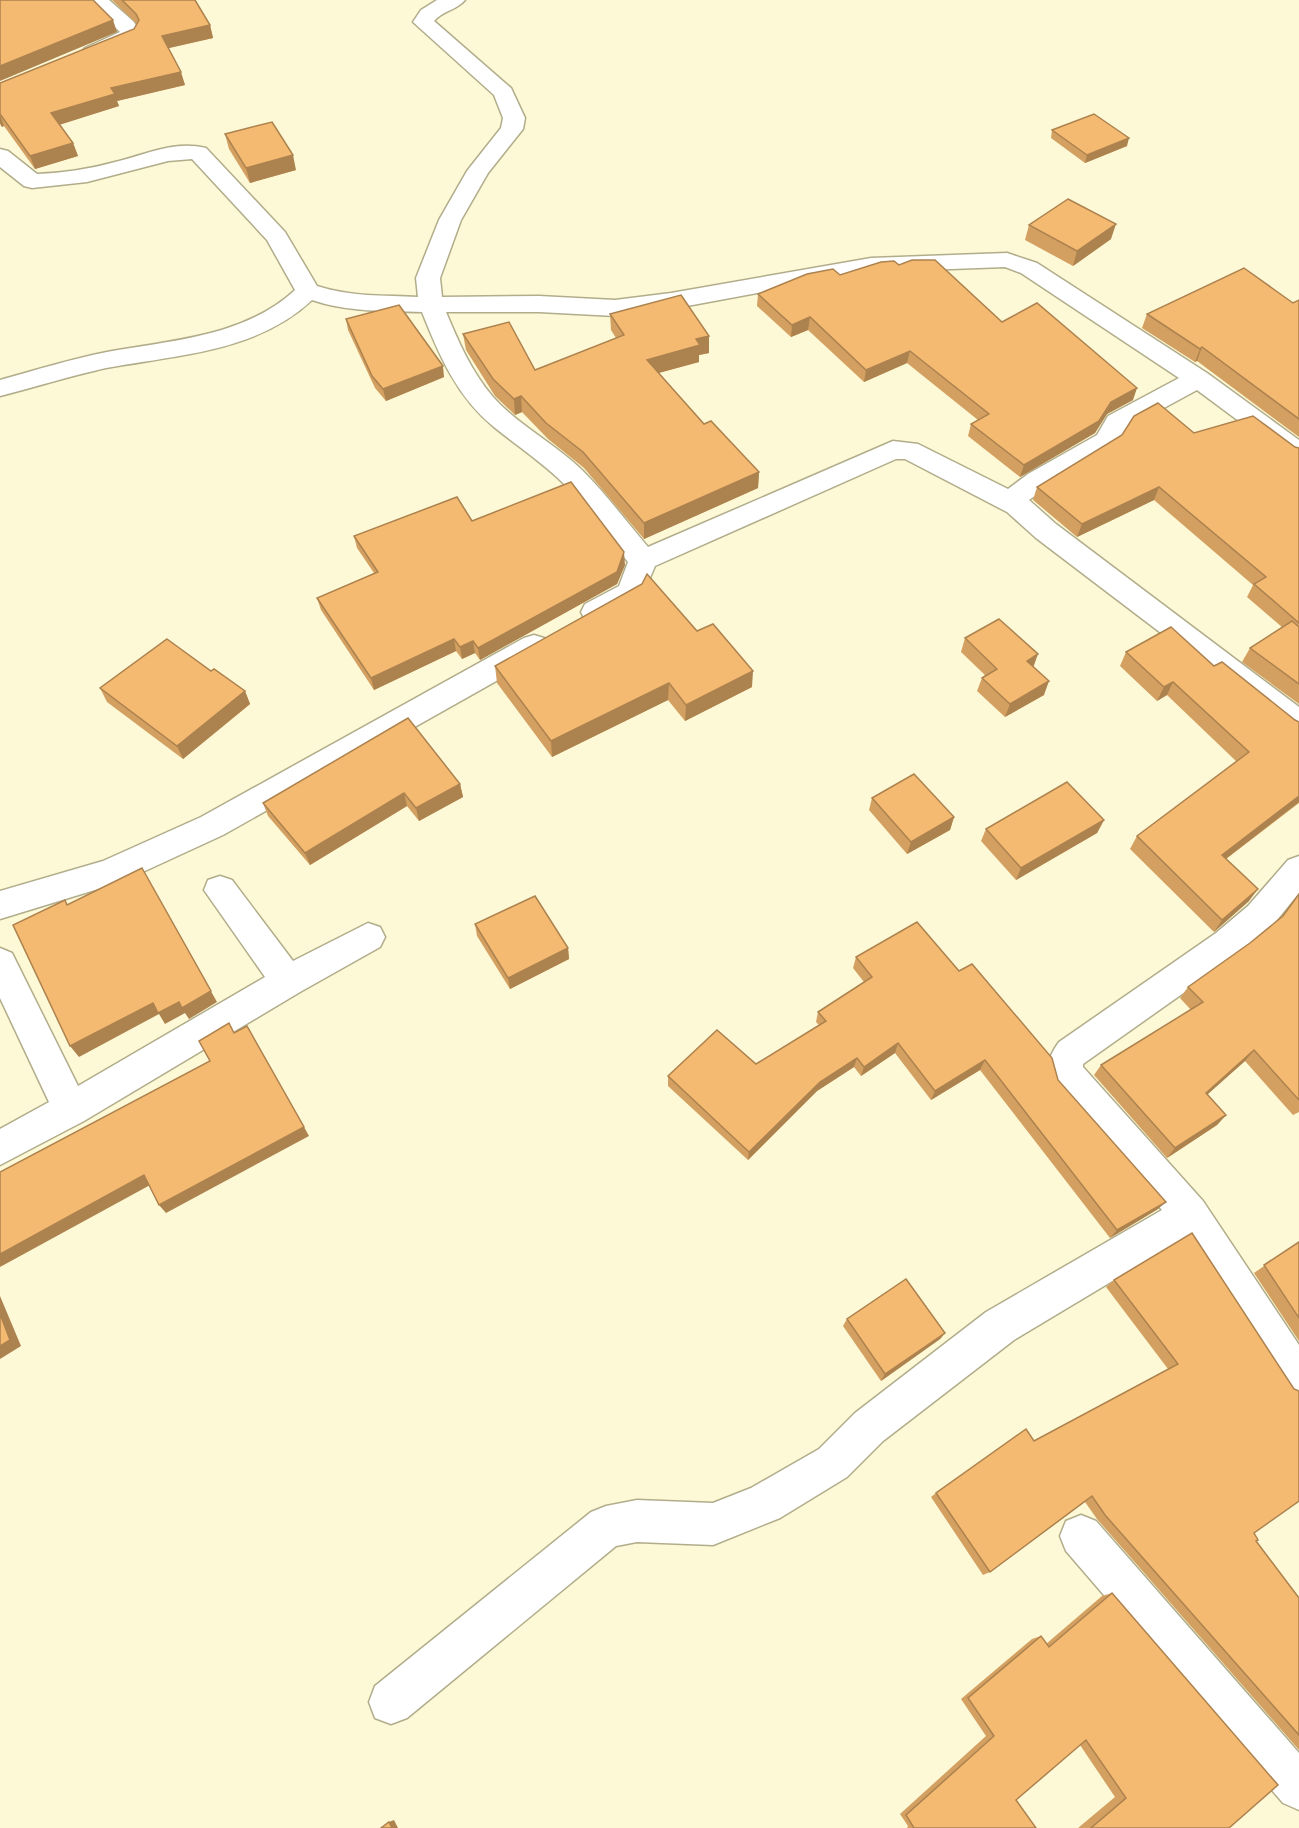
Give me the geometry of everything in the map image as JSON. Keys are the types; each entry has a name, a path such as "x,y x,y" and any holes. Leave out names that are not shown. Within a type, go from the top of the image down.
{"street":[{"path":"73,60 130,36 131,32 126,25 98,0"},
{"path":"455,0 433,10 426,15 423,22 504,92 514,118 512,129 477,171 450,220 428,278 430,305 454,362 484,403 502,420 546,452 573,477 642,560"},
{"path":"0,156 32,181 68,179 122,167 156,156 185,151 198,153 277,237 308,291 332,299 359,302 430,305 481,303 615,308 671,302 734,288 871,265 1007,261 1029,268 1198,379 1299,453"},
{"path":"0,388 80,366 201,344 284,315 297,305 308,291"},
{"path":"1017,505 1018,495 1031,485 1107,441 1117,422 1198,379"},
{"path":"0,905 110,872 212,826 632,592 642,560 893,450 909,450 1017,505 1046,531 1272,701 1299,724"},
{"path":"1299,870 1260,916 1228,943 1066,1059 1064,1067 1067,1077 1190,1214 1299,1380"},
{"path":"220,890 288,981"},
{"path":"0,1148 368,937"},
{"path":"0,963 71,1109"},
{"path":"391,1702 606,1527 637,1521 713,1524 765,1503 833,1463 869,1427 1000,1326 1190,1214"},
{"path":"1081,1536 1299,1787"}],"building":[{"path":"0,0 93,0 113,20 0,66"},
{"path":"122,0 195,0 210,25 162,36 181,72 111,88 115,94 51,113 73,143 30,156 0,114 0,83 134,29 139,20"},
{"path":"1094,114 1129,138 1087,155 1052,130"},
{"path":"272,122 293,155 246,168 225,134"},
{"path":"1068,199 1116,224 1077,251 1029,225"},
{"path":"912,260 935,260 1002,322 1037,303 1137,388 1111,402 1099,421 1024,465 971,424 989,414 910,351 866,370 810,317 792,325 758,294 807,274 833,269 840,275 881,262 894,261 899,265"},
{"path":"1244,268 1293,303 1299,300 1299,419 1202,347 1200,349 1147,314"},
{"path":"681,295 709,336 696,339 700,345 647,360 704,424 711,421 759,472 644,523 583,452 546,423 521,396 514,399 493,379 463,334 509,322 535,370 624,335 610,314"},
{"path":"399,305 443,366 383,389 372,376 346,319"},
{"path":"1158,403 1194,433 1253,416 1299,448 1299,623 1254,584 1266,577 1159,487 1082,524 1037,487 1122,435 1134,416"},
{"path":"571,482 624,552 617,572 478,648 473,641 460,647 454,639 371,678 317,598 378,572 354,536 457,497 472,521"},
{"path":"647,574 697,631 713,624 753,671 686,705 669,683 551,741 495,666 642,584"},
{"path":"999,619 1038,654 1027,661 1049,681 1010,704 982,678 997,669 965,638"},
{"path":"1292,621 1299,627 1299,684 1250,648"},
{"path":"1171,627 1214,666 1222,662 1299,722 1299,796 1222,855 1258,889 1222,920 1137,836 1249,752 1173,682 1164,687 1126,652"},
{"path":"167,639 211,671 214,669 245,691 177,746 100,688"},
{"path":"408,718 460,784 416,808 404,793 305,853 263,803"},
{"path":"914,774 954,817 911,842 872,798"},
{"path":"1067,782 1104,820 1021,868 986,829"},
{"path":"142,868 211,991 182,1008 179,1002 158,1013 153,1003 70,1046 13,925 65,900 67,905"},
{"path":"1299,894 1299,1100 1254,1050 1206,1093 1226,1115 1175,1148 1101,1065 1203,1002 1188,987 1250,943 1283,916"},
{"path":"535,896 568,948 508,978 475,924"},
{"path":"917,922 959,971 972,964 1052,1058 1058,1080 1166,1202 1117,1230 985,1060 935,1091 898,1043 864,1067 857,1058 820,1082 749,1152 668,1076 717,1030 756,1064 826,1021 818,1012 872,977 856,957"},
{"path":"229,1023 234,1033 247,1026 304,1127 159,1205 144,1175 0,1254 0,1172 210,1061 199,1041"},
{"path":"1192,1233 1294,1389 1299,1391 1299,1501 1254,1533 1258,1540 1256,1541 1299,1598 1299,1735 1105,1515 1092,1496 990,1572 936,1493 1026,1429 1034,1441 1178,1364 1114,1280"},
{"path":"1299,1242 1299,1318 1264,1265"},
{"path":"906,1279 945,1333 885,1374 847,1319"},
{"path":"0,1314 10,1340 0,1346"},
{"path":"1112,1593 1278,1785 1229,1828 1091,1828 1126,1798 1086,1740 1016,1800 1036,1828 914,1828 906,1815 994,1736 968,1698 1041,1636 1049,1647"},
{"path":"389,1822 392,1828 381,1828"}]}
